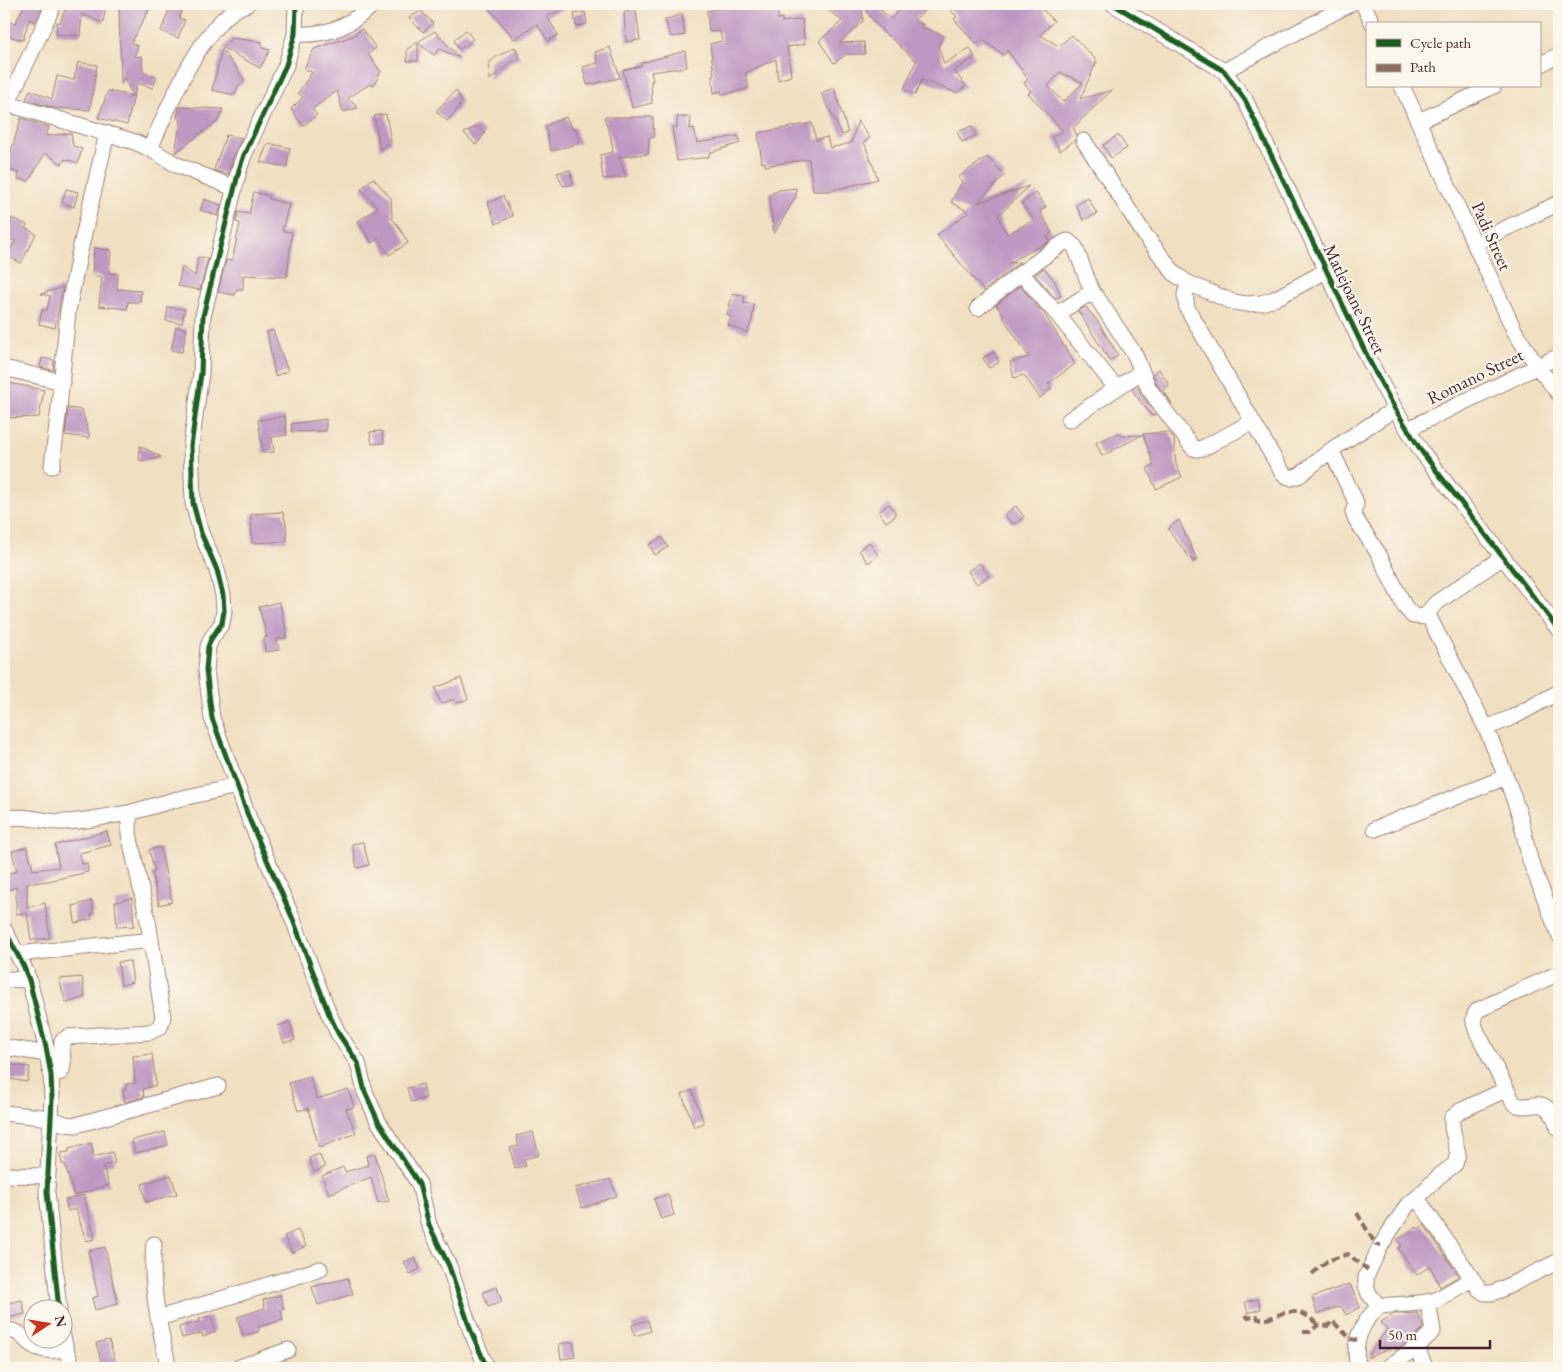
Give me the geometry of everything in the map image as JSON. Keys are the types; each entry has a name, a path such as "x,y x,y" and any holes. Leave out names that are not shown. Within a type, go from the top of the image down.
{"street":[{"path":"54,4 6,108 107,133 150,149 177,165 234,188"},
{"path":"150,149 189,65 228,13 238,6 247,4"},
{"path":"296,4 295,34 286,65 244,155 234,188 203,316 201,373 195,405 191,456 193,503 201,533 217,570 223,595 224,611 222,623 208,647 206,670 210,703 216,732 250,821 292,917 330,1014 338,1033 358,1063 371,1106 378,1121 419,1184 429,1225 449,1266 470,1331 488,1368"},
{"path":"295,34 311,35 344,26 362,15 374,4"},
{"name":"Matlejoane Street","path":"1114,4 1224,70 1245,100 1326,271 1395,409 1428,459 1559,630"},
{"path":"1224,70 1350,4"},
{"path":"1364,4 1372,22"},
{"path":"1540,65 1559,56"},
{"name":"Padi Street","path":"1403,88 1515,332 1537,366 1559,394"},
{"path":"1419,121 1490,88"},
{"path":"52,466 68,311 107,133"},
{"path":"1084,141 1145,235 1175,274 1188,283 1233,302 1261,303 1326,271"},
{"path":"1475,242 1559,203"},
{"path":"978,308 1063,243 1070,242 1074,247 1093,294 1099,300 1134,355 1149,390 1191,445 1196,449 1220,440 1252,422"},
{"path":"1021,274 1058,314 1116,388"},
{"path":"1188,283 1185,295 1187,308 1252,422 1282,472 1287,476 1292,478 1300,475 1331,450 1395,409"},
{"path":"1058,314 1087,295 1093,294"},
{"name":"Romano Street","path":"1408,429 1559,356"},
{"path":"4,368 62,382"},
{"path":"1069,420 1140,372"},
{"path":"1331,450 1355,500 1354,518 1378,553 1405,606 1414,616 1429,617"},
{"path":"1503,556 1436,603 1429,611 1429,617 1486,728 1506,776 1520,816 1530,860 1559,935"},
{"path":"1486,728 1530,708 1559,692"},
{"path":"1375,829 1506,776"},
{"path":"4,819 12,817 76,822 129,813 178,799 237,786"},
{"path":"51,1075 61,1072 64,1066 61,1047 62,1041 68,1037 150,1032 160,1027 163,1017 151,940 129,834 129,813"},
{"path":"4,929 18,954 29,980 51,1075 47,1192 58,1300"},
{"path":"18,954 151,940"},
{"path":"1559,973 1475,1013 1473,1021 1505,1090 1516,1105 1544,1105 1559,1129"},
{"path":"4,979 29,980"},
{"path":"4,1047 47,1054"},
{"path":"4,1113 51,1118 76,1126 218,1086"},
{"path":"1379,1306 1369,1294 1366,1277 1374,1258 1408,1204 1417,1198 1438,1177 1456,1164 1458,1154 1451,1122 1455,1114 1505,1090"},
{"path":"4,1175 48,1176"},
{"path":"1417,1198 1464,1265 1472,1280 1485,1293 1492,1293 1519,1282 1559,1260"},
{"path":"154,1244 153,1286 169,1368"},
{"path":"159,1318 320,1268"},
{"path":"1358,1368 1357,1340 1367,1319 1379,1306 1428,1302 1444,1296 1472,1280"},
{"path":"1387,1368 1417,1347 1433,1331 1428,1302"},
{"path":"4,1331 11,1330 22,1336"},
{"path":"1417,1347 1425,1368"},
{"path":"66,1350 73,1368"},
{"path":"237,1368 288,1350"}],"building":[{"path":"25,4 44,4 35,22 29,19 23,40 4,35 4,19 15,24"},
{"path":"63,4 106,4 103,23 82,14 80,36 56,34 57,22 60,23 66,7"},
{"path":"119,4 152,4 131,43 138,46 134,57 142,56 143,72 157,77 153,88 137,83 127,125 98,118 108,91 133,96 124,78 121,84"},
{"path":"171,4 184,4 179,18 185,20 178,38 161,31"},
{"path":"486,4 576,4 547,16 558,35 548,41 537,24 514,39"},
{"path":"821,4 862,4 863,21 840,43 864,42 865,54 847,54 834,63 819,41 842,21"},
{"path":"864,4 874,4 891,19 904,4 933,4 914,20 923,25 921,27 943,35 938,46 944,64 970,48 975,57 954,71 966,86 957,93 922,80 915,95 904,89 917,59 915,60 887,36 867,13"},
{"path":"945,4 1049,4 1043,10 1054,21 1040,35 1059,46 1072,35 1097,61 1080,99 1112,90 1073,128 1077,135 1075,140 1060,151 1052,137 1063,131 1028,93 1031,91 1024,83 1028,79 1007,50 1004,55 983,40 976,44 954,19 957,17","holes":["1060,72 1083,83 1063,102 1048,86"]},
{"path":"736,6 736,10 754,6 755,8 778,7 778,19 782,18 782,22 802,19 805,44 787,47 791,76 778,80 776,59 745,73 749,88 727,94 722,94 721,91 714,93 710,44 722,41 720,31 709,32 707,11"},
{"path":"421,11 433,23 423,32 409,18"},
{"path":"636,11 640,40 626,42 624,12"},
{"path":"585,12 587,24 576,26 574,14"},
{"path":"682,14 685,35 671,37 665,20"},
{"path":"362,29 376,48 368,54 381,72 373,86 370,84 348,98 358,108 343,112 337,91 312,109 317,115 303,126 291,109 303,97 298,93 312,72 304,69 314,49 353,36"},
{"path":"466,30 473,39 459,50 454,40"},
{"path":"435,31 460,58 439,49 434,55 418,43 418,61 407,61 407,49"},
{"path":"231,38 262,42 262,48 270,50 260,68 223,48"},
{"path":"515,47 520,58 511,62 490,80 489,63"},
{"path":"610,47 620,78 587,85 583,67 598,63 595,52"},
{"path":"222,49 245,81 238,86 234,95 212,90"},
{"path":"685,51 687,67 651,72 653,81 651,81 652,103 632,108 623,70"},
{"path":"78,62 97,65 90,110 55,108 26,100 30,90 52,99 57,76 74,80"},
{"path":"834,88 848,133 842,135 821,93"},
{"path":"456,90 462,102 458,106 460,107 447,121 436,111"},
{"path":"179,107 223,109 218,121 175,153 181,119 177,118"},
{"path":"386,114 391,142 380,150 374,116"},
{"path":"566,117 572,128 575,127 580,143 551,151 545,126"},
{"path":"604,117 653,117 654,137 649,138 648,154 619,157 626,177 603,179 600,155 613,152 611,138"},
{"path":"677,117 691,117 690,129 694,128 697,143 738,136 740,143 709,153 709,157 677,161 672,127 677,127"},
{"path":"21,118 49,127 46,136 71,133 73,146 82,149 78,163 65,159 62,164 45,153 29,181 18,179 19,173 6,169"},
{"path":"858,121 870,138 864,142 878,179 829,191 813,191 809,159 765,166 765,162 762,163 758,133 812,123 816,140 827,137 830,148 851,143"},
{"path":"477,126 485,133 476,145 464,133"},
{"path":"972,126 976,136 962,142 957,132"},
{"path":"226,135 242,138 233,156 228,175 214,170"},
{"path":"1118,135 1127,148 1111,158 1103,145"},
{"path":"268,143 290,148 287,167 260,162"},
{"path":"987,157 1005,175 977,203 1029,186 998,216 1007,234 1034,220 1021,203 1036,193 1046,207 1040,211 1052,233 1047,237 1050,241 1008,263 1020,262 984,291 937,235 969,212 951,202 962,182 958,177"},
{"path":"570,170 573,184 563,186 557,173"},
{"path":"373,178 391,198 392,219 408,243 389,255 378,239 372,243 358,221 378,208 361,189"},
{"path":"796,188 796,196 774,234 769,195 779,190"},
{"path":"66,189 78,192 74,207 62,203"},
{"path":"254,192 269,196 269,199 289,204 282,231 292,232 287,277 243,275 243,289 237,289 235,295 218,292 226,260 232,261 240,223 236,222 238,212 249,214"},
{"path":"503,196 513,216 496,224 488,203"},
{"path":"1088,198 1097,214 1083,220 1076,205"},
{"path":"204,199 221,205 218,216 200,210"},
{"path":"12,218 27,225 25,228 36,234 21,263 7,256 15,241 4,237"},
{"path":"94,248 111,250 109,273 118,274 117,289 141,291 140,302 128,302 127,309 99,306 102,277 92,275"},
{"path":"198,257 208,258 200,290 178,286 182,267 195,276"},
{"path":"1044,268 1054,280 1061,296 1055,298 1035,275"},
{"path":"1020,286 1045,315 1075,364 1048,384 1052,388 1040,398 1024,375 1014,378 1010,362 1029,357 996,305"},
{"path":"63,287 55,328 39,324 42,310 47,310 50,296 41,294"},
{"path":"733,293 745,296 743,303 754,304 752,320 747,333 728,325 731,317 727,315"},
{"path":"168,307 185,309 182,323 166,321"},
{"path":"1086,307 1098,322 1118,355 1110,361 1078,311"},
{"path":"176,327 187,329 182,352 171,350"},
{"path":"273,330 288,371 275,376 267,332"},
{"path":"994,352 999,362 989,368 983,358"},
{"path":"42,358 54,360 53,370 40,367"},
{"path":"1159,369 1169,385 1163,389 1172,404 1157,384 1153,373"},
{"path":"4,382 44,390 39,417 4,418"},
{"path":"1137,386 1156,414 1152,416 1136,396 1132,389"},
{"path":"68,408 82,410 90,438 65,435"},
{"path":"285,416 287,435 272,437 274,452 263,453 258,420"},
{"path":"326,419 326,431 292,432 291,424"},
{"path":"382,431 384,443 372,444 370,432"},
{"path":"1119,432 1121,436 1142,435 1102,456 1096,443"},
{"path":"1169,432 1174,439 1176,465 1182,477 1156,489 1147,468 1154,466 1143,434"},
{"path":"140,446 161,457 147,461 139,460"},
{"path":"889,504 895,511 895,516 886,522 879,512"},
{"path":"1016,506 1024,517 1016,523 1011,523 1005,514"},
{"path":"283,512 287,541 252,543 251,514"},
{"path":"1179,520 1197,560 1193,562 1168,529"},
{"path":"662,537 668,547 655,555 649,545"},
{"path":"869,542 878,555 868,563 859,550"},
{"path":"980,563 989,576 977,584 968,571"},
{"path":"279,602 286,638 277,639 279,650 265,652 264,638 267,637 259,607"},
{"path":"461,678 468,699 456,703 454,699 441,704 435,688"},
{"path":"107,831 111,845 80,853 82,864 87,863 88,872 27,884 27,908 45,903 50,938 31,940 27,913 16,914 16,887 4,891 4,875 17,871 12,851 27,847 33,870 59,867 55,845"},
{"path":"363,842 369,865 357,868 352,844"},
{"path":"160,847 172,902 159,905 152,873 155,872 149,850"},
{"path":"132,898 134,926 117,927 115,902"},
{"path":"91,901 94,913 91,914 92,919 75,923 73,906"},
{"path":"130,961 133,982 121,985 118,962"},
{"path":"82,977 85,997 66,1003 59,979"},
{"path":"290,1022 295,1040 284,1043 278,1026"},
{"path":"152,1054 156,1085 143,1089 144,1097 125,1102 123,1089 126,1089 126,1084 135,1083 133,1056"},
{"path":"7,1064 30,1067 27,1082 5,1078"},
{"path":"310,1077 317,1099 348,1089 354,1107 346,1109 356,1133 319,1148 308,1108 298,1111 289,1083"},
{"path":"423,1084 426,1098 411,1102 407,1088"},
{"path":"692,1090 704,1123 694,1127 682,1094"},
{"path":"165,1132 168,1145 135,1153 132,1140"},
{"path":"533,1132 539,1155 524,1159 526,1166 515,1168 510,1148 519,1146 516,1136"},
{"path":"91,1143 94,1157 112,1152 115,1163 103,1166 109,1185 74,1196 65,1164 62,1164 60,1153 69,1152 69,1149"},
{"path":"319,1154 325,1167 314,1172 309,1158"},
{"path":"375,1154 389,1201 378,1203 371,1177 329,1194 322,1176 343,1167 345,1172 368,1165 366,1156"},
{"path":"171,1175 177,1194 146,1202 142,1184"},
{"path":"610,1179 617,1196 582,1208 575,1188"},
{"path":"668,1194 674,1215 661,1219 654,1199"},
{"path":"84,1195 95,1239 86,1241 76,1209 68,1211 65,1200"},
{"path":"1424,1225 1459,1276 1440,1287 1430,1266 1417,1275 1398,1248 1402,1246 1397,1240 1417,1227 1418,1229"},
{"path":"298,1230 306,1246 292,1253 284,1236"},
{"path":"105,1247 118,1304 95,1310 92,1298 98,1296 88,1251"},
{"path":"415,1257 420,1269 410,1274 404,1262"},
{"path":"348,1278 353,1294 318,1305 312,1287"},
{"path":"1350,1284 1360,1307 1346,1315 1341,1306 1317,1314 1312,1297"},
{"path":"497,1287 502,1302 488,1307 483,1292"},
{"path":"280,1295 284,1309 281,1310 283,1320 258,1327 259,1331 243,1336 237,1317 265,1308 263,1300"},
{"path":"1258,1299 1261,1309 1248,1313 1245,1302"},
{"path":"22,1300 22,1315 4,1319 4,1304"},
{"path":"1418,1313 1423,1328 1411,1340 1397,1349 1394,1347 1367,1358 1387,1329 1381,1322 1394,1314"},
{"path":"211,1316 215,1332 203,1337 202,1333 182,1338 179,1327 199,1322 199,1319"},
{"path":"648,1320 651,1331 635,1336 632,1325"},
{"path":"109,1340 117,1368 103,1368 96,1343"},
{"path":"573,1342 575,1357 561,1359 559,1344"}],"marked path":[{"path":"1357,1213 1376,1245 1381,1245"},
{"path":"1312,1274 1327,1261 1348,1254 1368,1270"},
{"path":"1246,1315 1248,1318 1257,1316 1258,1319 1267,1319 1286,1312 1298,1312 1309,1317 1318,1325"},
{"path":"1303,1332 1310,1332 1318,1325 1328,1326 1332,1321 1351,1339 1357,1340"}],"cycle path":[{"path":"296,4 295,34 286,65 244,155 239,170 203,316 201,373 191,446 193,503 201,533 217,570 223,595 224,611 222,623 208,647 206,670 212,718 250,821 292,917 329,1014 338,1033 358,1063 365,1092 378,1121 419,1184 429,1225 449,1266 471,1331 487,1368"},
{"path":"1113,4 1224,71 1245,100 1372,366 1395,409 1422,452 1559,630"},
{"path":"4,929 29,980 51,1075 52,1099 47,1192 58,1300"}]}
